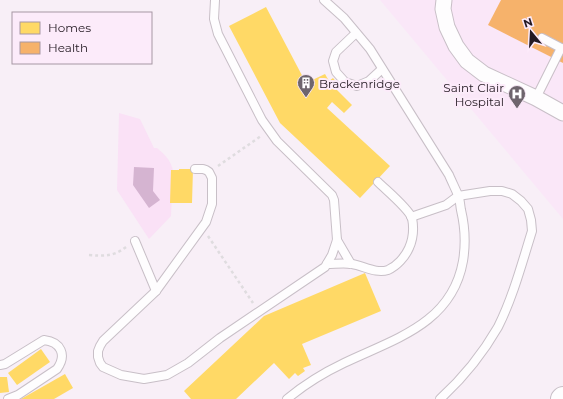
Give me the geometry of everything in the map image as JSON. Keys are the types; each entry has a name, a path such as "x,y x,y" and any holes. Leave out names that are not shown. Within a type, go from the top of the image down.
{"street":[{"path":"444,0 446,27 456,46 467,61 484,74 536,98 563,113"}],"lane":[{"path":"195,169 203,169 209,172 212,178 212,204 206,222 156,291 103,341 98,351 98,357 103,367 121,375 144,379 167,374 188,363 220,338 325,267 332,255 337,240 334,200 332,195 277,141 262,120 218,34 214,19 215,0"},
{"path":"287,399 319,376 397,339 423,324 442,307 452,292 460,273 465,250 465,226 458,196 449,175 370,49 344,18 324,0"},
{"path":"356,33 336,52 333,61 336,72 345,82 357,86 369,82 382,68"},
{"path":"536,98 562,48 542,38"},
{"path":"327,264 351,264 374,270 387,270 399,263 406,253 411,242 413,229 411,217 401,204 378,182"},
{"path":"411,217 446,205 458,196 490,191 502,191 512,194 521,200 528,209 532,220 532,231 510,297 498,327 478,357 451,389 440,399"},
{"path":"337,240 351,264"},
{"path":"135,241 156,291"},
{"path":"0,365 5,364 44,340 55,343 62,353 61,364 57,369 18,395 8,399"}],"path":[{"path":"209,172 254,141"},
{"path":"202,227 259,313"},
{"path":"89,255 114,255 135,241"}],"shaded area":[{"name":"Saint Clair Hospital","path":"380,0 563,0 563,219"},
{"path":"119,113 140,119 154,148 157,148 167,158 173,170 171,216 149,239 117,190"},
{"path":"134,167 154,168 153,191 160,200 149,208 133,185"}],"building: Homes":[{"name":"Brackenridge","path":"266,7 306,83 325,74 329,81 333,78 338,84 334,87 352,105 344,113 332,102 327,108 390,166 360,198 280,123 229,26"},
{"path":"193,169 192,203 170,203 171,170"},
{"path":"365,273 381,311 302,344 311,365 303,368 305,371 298,376 295,373 289,379 274,363 236,399 191,399 184,391 264,316"},
{"path":"41,349 50,362 17,385 8,373"},
{"path":"65,374 73,388 54,399 21,399"},
{"path":"0,377 7,377 9,392 0,393"}],"building: Health":[{"path":"501,0 563,0 563,63 488,25"}],"place":[{"name":"Brackenridge","path":"306,98"},
{"name":"Saint Clair Hospital","path":"517,109"}]}
